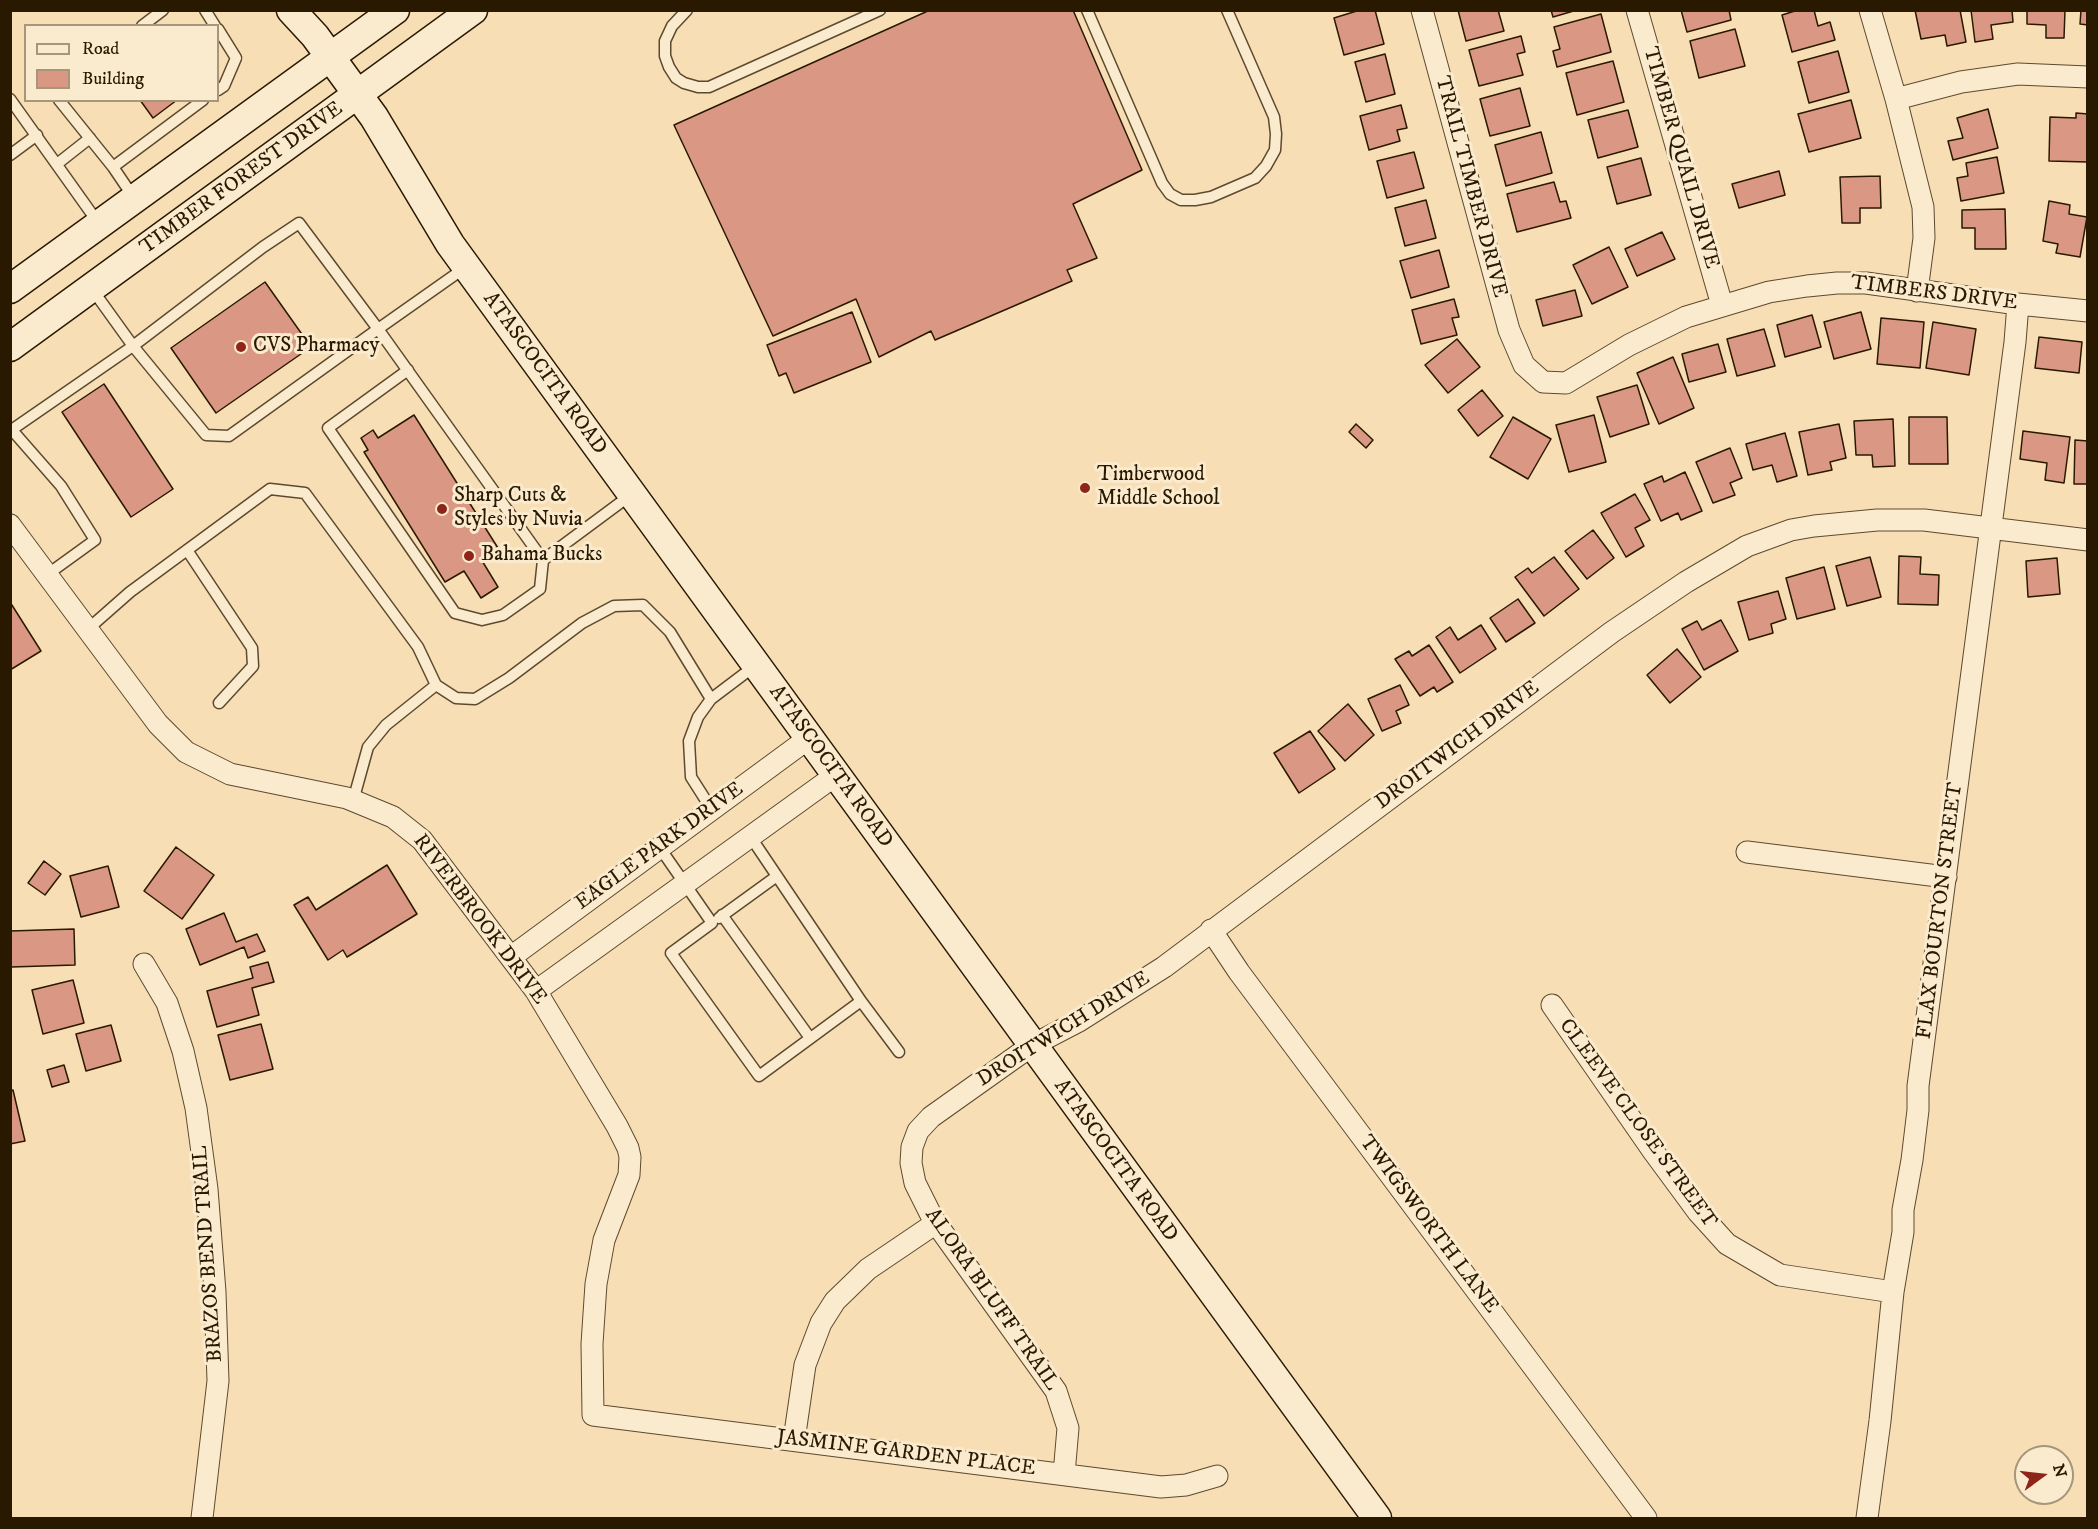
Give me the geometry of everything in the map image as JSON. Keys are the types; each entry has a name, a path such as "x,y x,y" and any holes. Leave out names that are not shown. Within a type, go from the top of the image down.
{"main road":[{"name":"ATASCOCITA ROAD","path":"291,10 315,36 374,117 450,244 1031,1046 1377,1518"},
{"path":"10,289 395,10"},
{"name":"TIMBER FOREST DRIVE","path":"10,347 473,10"}],"street":[{"name":"TRAIL TIMBER DRIVE","path":"1422,10 1509,330 1522,362"},
{"name":"TIMBER QUAIL DRIVE","path":"1637,10 1722,304"},
{"path":"1870,10 1896,99 1923,207 1924,238 1917,291"},
{"path":"1896,99 1961,82 2018,74 2088,77"},
{"name":"TIMBERS DRIVE","path":"1522,362 1543,382 1566,383 1629,345 1666,326 1722,304 1769,292 1837,283 1866,284 2088,311"},
{"name":"FLAX BOURTON STREET","path":"1867,1518 1879,1430 1893,1292 1903,1232 1903,1210 1918,1110 1918,1086 2015,342 2018,304"},
{"name":"DROITWICH DRIVE","path":"911,1163 912,1147 918,1131 932,1117 1031,1046 1078,1021 1149,977 1612,632 1686,582 1747,546 1791,530 1877,520 1924,520 2088,540"},
{"name":"RIVERBROOK DRIVE","path":"10,525 158,724 186,752 230,774 354,801 393,817 423,840 536,991 617,1126 630,1156 629,1175 604,1240 596,1284 592,1344 593,1415"},
{"name":"EAGLE PARK DRIVE","path":"511,957 809,738"},
{"name":"EAGLE PARK DRIVE","path":"536,991 836,775"},
{"path":"1747,852 1946,877"},
{"name":"TWIGSWORTH LANE","path":"1211,930 1239,972 1646,1518"},
{"name":"BRAZOS BEND TRAIL","path":"144,964 166,1003 183,1051 196,1108 207,1189 215,1292 218,1381 202,1518"},
{"name":"CLEEVE CLOSE STREET","path":"1552,1005 1653,1151 1698,1212 1727,1244 1780,1275 1893,1292"},
{"name":"ALORA BLUFF TRAIL","path":"911,1163 918,1191 936,1223 1056,1391 1068,1428 1064,1474"},
{"path":"794,1440 805,1365 821,1323 836,1301 868,1269 936,1223"},
{"name":"JASMINE GARDEN PLACE","path":"593,1415 1161,1487 1186,1485 1217,1476"}],"lane":[{"path":"145,24 163,10"},
{"path":"205,10 214,24"},
{"path":"687,10 672,26 665,41 666,56 676,78 691,85 709,87 880,10"},
{"path":"1087,10 1162,183 1170,194 1181,200 1195,200 1211,198 1255,178 1266,166 1275,150 1274,117 1227,10"},
{"path":"219,31 236,58 224,86 219,89"},
{"path":"10,99 100,224"},
{"path":"61,102 113,167 135,199"},
{"path":"113,167 200,102"},
{"path":"10,155 37,135"},
{"path":"57,164 90,138"},
{"path":"48,574 95,540 61,486 11,430 133,346 263,247 299,223 408,370 543,560 540,589 503,615 482,620 455,613 328,428 408,370"},
{"path":"92,288 133,346 206,435 228,436 466,266"},
{"path":"88,629 130,592 270,489 305,493 418,647 436,685 456,698 476,699 509,678 582,623 614,606 643,605 670,632 711,699"},
{"path":"543,560 632,494"},
{"path":"187,550 252,648 253,666 219,703"},
{"path":"712,810 691,777 689,741 698,717 711,699 756,664"},
{"path":"354,801 368,747 386,725 436,685"},
{"path":"750,836 861,1001 899,1052"},
{"path":"660,848 712,923"},
{"path":"777,876 671,953 759,1076 861,1001"},
{"path":"722,915 810,1038"}],"building":[{"path":"930,10 1073,10 1142,170 1073,204 1097,258 1067,270 1072,281 935,340 931,331 879,357 856,299 773,336 674,125"},
{"path":"1360,10 1375,10 1384,44 1344,55 1334,18"},
{"path":"1458,10 1498,10 1504,31 1466,41"},
{"path":"1551,10 1577,10 1553,17"},
{"path":"1681,10 1729,10 1731,20 1687,32"},
{"path":"1798,10 1814,10 1818,26 1830,22 1835,40 1792,52 1782,15"},
{"path":"1915,10 1960,10 1966,42 1947,46 1945,35 1921,39"},
{"path":"1971,10 2012,10 2013,22 1991,25 1993,39 1975,42"},
{"path":"2027,10 2065,10 2064,38 2046,38 2046,25 2027,24"},
{"path":"2081,10 2088,10 2088,25 2080,24"},
{"path":"1601,14 1611,52 1557,67 1553,51 1560,49 1554,27"},
{"path":"1735,29 1745,66 1699,78 1690,41"},
{"path":"1521,36 1525,52 1517,54 1523,75 1479,86 1469,50"},
{"path":"1838,51 1849,92 1809,103 1798,62"},
{"path":"1385,54 1395,94 1366,102 1355,62"},
{"path":"1613,61 1624,102 1577,115 1566,73"},
{"path":"1520,88 1530,126 1490,136 1480,99"},
{"path":"1851,100 1861,138 1809,152 1798,114"},
{"path":"141,102 174,102 153,118"},
{"path":"1401,105 1407,128 1397,130 1400,141 1369,150 1360,116"},
{"path":"1988,109 1998,148 1953,160 1948,141 1963,138 1957,118"},
{"path":"1628,110 1638,147 1598,158 1588,120"},
{"path":"2076,113 2088,114 2088,162 2049,161 2050,117 2076,118"},
{"path":"1541,132 1552,173 1506,186 1495,145"},
{"path":"1414,152 1424,188 1387,198 1377,161"},
{"path":"1997,157 2004,193 1961,201 1957,178 1968,176 1966,163"},
{"path":"1641,158 1651,195 1617,204 1607,167"},
{"path":"1779,171 1785,195 1739,208 1732,184"},
{"path":"1880,176 1881,208 1860,208 1860,223 1842,223 1840,177"},
{"path":"1554,182 1560,202 1566,201 1571,218 1517,232 1507,194"},
{"path":"1426,200 1436,238 1405,246 1395,208"},
{"path":"2049,201 2070,205 2069,214 2087,217 2080,257 2056,253 2058,244 2043,241"},
{"path":"2005,209 2006,249 1975,249 1975,228 1962,228 1962,210"},
{"path":"1662,232 1675,259 1637,276 1625,249"},
{"path":"1609,247 1628,287 1592,304 1573,265"},
{"path":"1439,250 1449,287 1411,298 1400,261"},
{"name":"CVS Pharmacy","path":"265,282 311,347 216,413 171,348"},
{"path":"1575,290 1582,316 1543,326 1536,300"},
{"path":"1454,299 1459,317 1452,318 1457,335 1421,344 1412,310"},
{"path":"852,312 871,362 794,393 786,373 779,376 767,345"},
{"path":"1861,312 1871,349 1834,359 1824,322"},
{"path":"1812,315 1821,347 1785,357 1777,325"},
{"path":"1881,318 1924,322 1920,368 1877,364"},
{"path":"1933,322 1976,329 1969,375 1926,368"},
{"path":"1764,329 1775,366 1737,376 1727,339"},
{"path":"2039,337 2082,342 2079,373 2035,368"},
{"path":"1457,339 1480,367 1448,393 1425,365"},
{"path":"1718,344 1726,372 1689,382 1682,354"},
{"path":"1673,357 1694,408 1659,424 1637,373"},
{"path":"104,384 173,489 131,517 62,412"},
{"path":"1637,385 1649,424 1610,437 1597,397"},
{"path":"1482,390 1503,416 1478,436 1458,410"},
{"path":"414,415 498,548 481,559 498,587 481,598 464,571 445,582 364,452 368,450 361,438 373,430 378,438"},
{"path":"1594,415 1606,462 1569,472 1556,425"},
{"path":"1513,417 1551,439 1528,479 1490,457"},
{"path":"1909,417 1947,417 1948,464 1909,464"},
{"path":"1893,419 1895,466 1873,467 1872,455 1856,455 1854,421"},
{"path":"1356,424 1373,440 1366,448 1349,432"},
{"path":"1839,424 1846,458 1830,462 1832,470 1808,475 1799,432"},
{"path":"2023,431 2070,437 2064,483 2045,480 2047,463 2020,459"},
{"path":"1785,433 1797,476 1777,482 1772,465 1753,470 1746,444"},
{"path":"2075,440 2088,441 2088,484 2074,484"},
{"path":"1730,448 1742,478 1730,483 1735,495 1713,503 1696,462"},
{"path":"1685,472 1702,511 1681,520 1678,513 1661,521 1644,484 1662,476 1664,482"},
{"path":"1635,494 1650,520 1635,528 1644,546 1626,557 1601,513"},
{"path":"1593,530 1614,558 1587,579 1565,551"},
{"path":"1899,556 1921,557 1920,574 1939,575 1938,605 1898,604"},
{"path":"1554,557 1579,589 1544,616 1515,577 1528,568 1532,573"},
{"path":"1870,557 1881,597 1847,606 1836,566"},
{"path":"2057,558 2060,594 2028,597 2026,561"},
{"path":"1824,567 1835,609 1797,619 1786,578"},
{"path":"1778,591 1786,619 1771,624 1773,633 1749,640 1738,602"},
{"path":"1518,599 1535,623 1506,642 1490,618"},
{"path":"10,602 41,651 10,670"},
{"path":"1721,620 1738,651 1704,670 1682,629 1697,621 1702,630"},
{"path":"1481,625 1496,649 1460,673 1436,637 1450,627 1458,640"},
{"path":"1429,645 1453,682 1437,692 1434,687 1420,696 1395,659 1409,651 1412,656"},
{"path":"1677,649 1701,677 1670,703 1647,675"},
{"path":"1400,685 1409,705 1396,711 1401,723 1382,731 1368,699"},
{"path":"1348,704 1374,735 1345,761 1318,731"},
{"path":"1310,731 1335,769 1299,793 1274,753"},
{"path":"176,847 214,875 182,919 144,891"},
{"path":"44,861 61,874 45,895 28,883"},
{"path":"387,865 417,914 347,957 343,950 328,960 294,905 308,897 316,910"},
{"path":"108,866 119,907 81,917 70,876"},
{"path":"224,913 236,942 257,934 265,951 248,958 244,947 200,965 186,929"},
{"path":"74,929 75,965 11,967 10,931"},
{"path":"268,962 274,982 252,988 259,1015 217,1027 207,991 253,978 250,967"},
{"path":"73,980 84,1023 43,1034 32,990"},
{"path":"261,1024 273,1069 230,1080 218,1035"},
{"path":"111,1025 121,1061 86,1071 76,1034"},
{"path":"64,1065 69,1082 52,1087 47,1070"},
{"path":"13,1090 25,1141 10,1144 10,1091"}],"place":[{"name":"CVS Pharmacy","path":"241,347"},
{"name":"Timberwood Middle School","path":"1085,488"},
{"name":"Sharp Cuts & Styles by Nuvia","path":"442,509"},
{"name":"Bahama Bucks","path":"469,556"}]}
